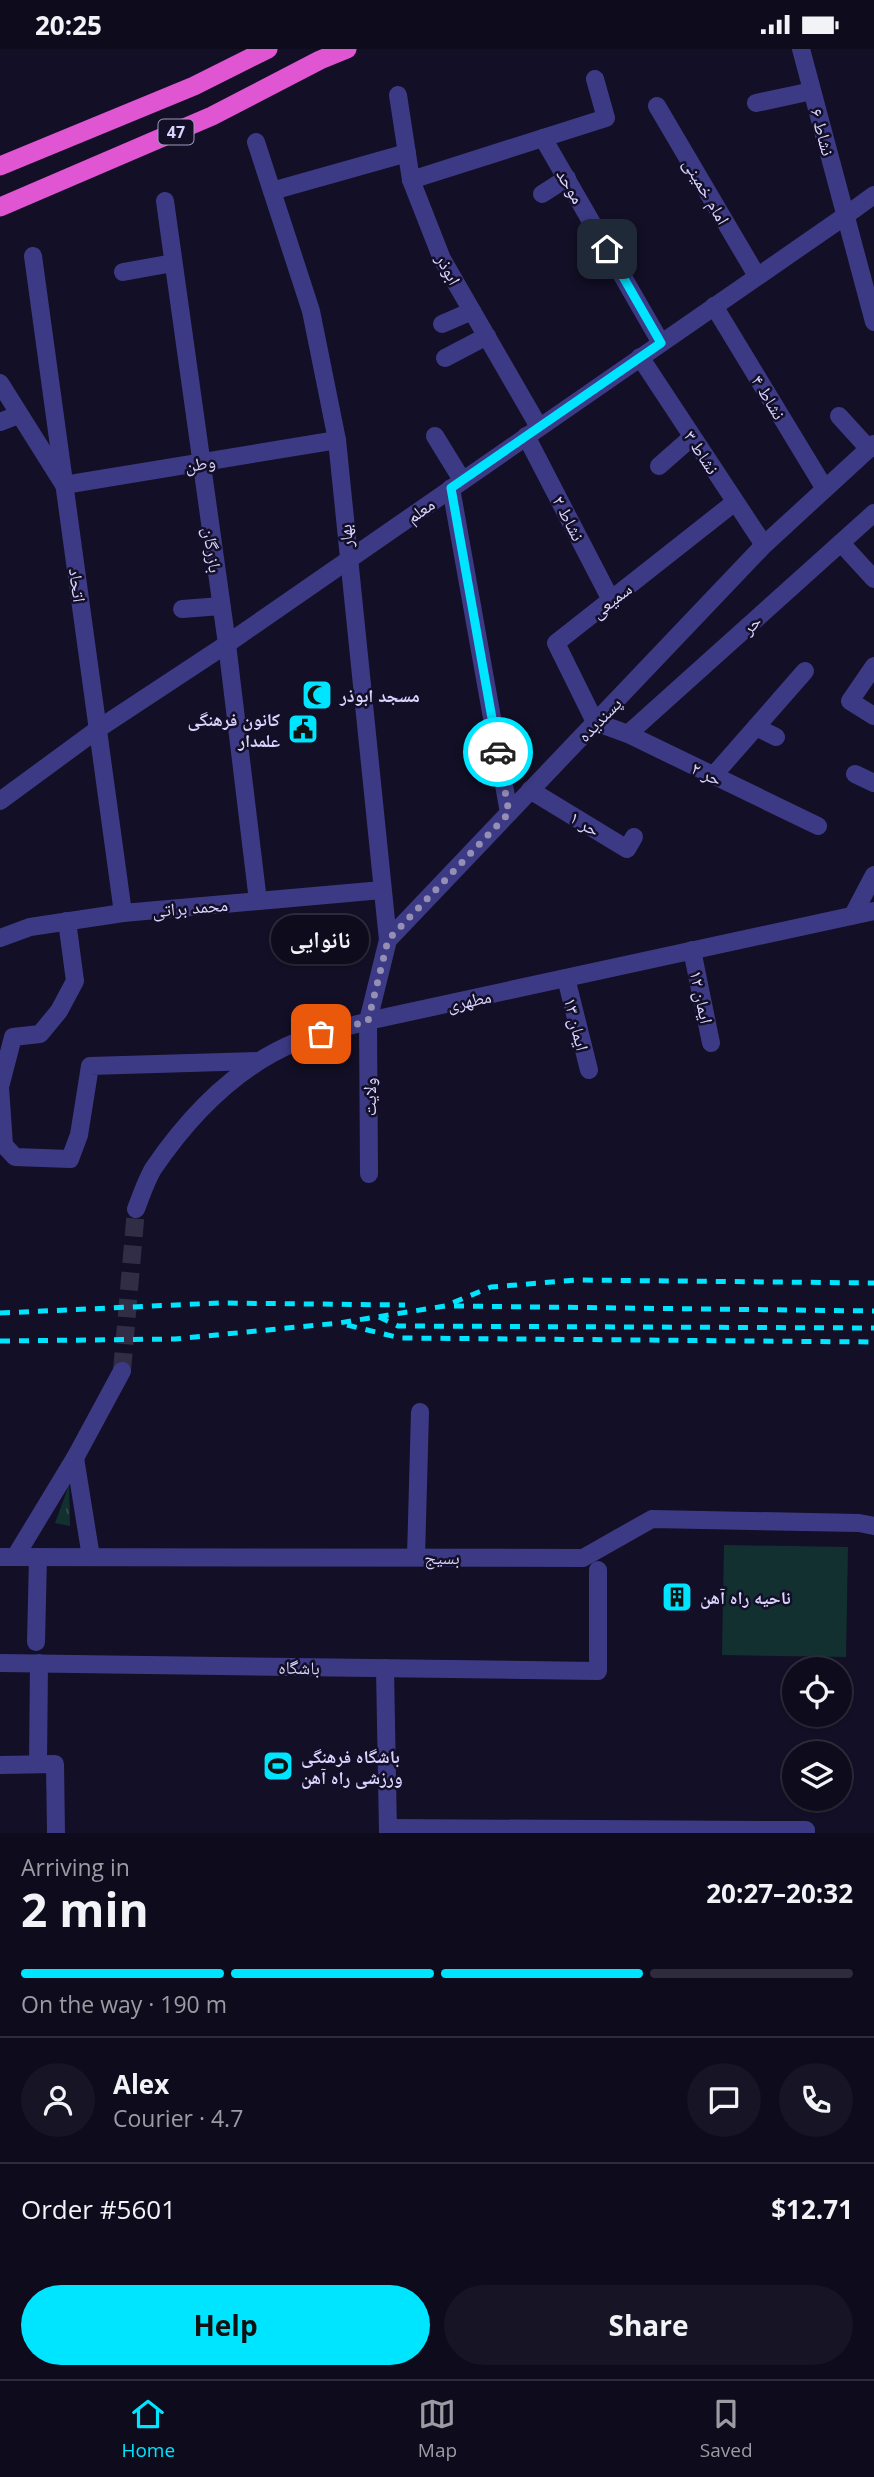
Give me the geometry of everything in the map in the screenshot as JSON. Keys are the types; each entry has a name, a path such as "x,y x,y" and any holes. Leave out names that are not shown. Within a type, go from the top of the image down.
{"highway":[{"name":"47","path":"0,166 194,86 268,49"},
{"name":"47","path":"0,207 212,116 320,60 347,49"}],"street":[{"name":"نشاط ۶","path":"802,49 874,322"},
{"path":"411,180 606,118 595,79"},
{"path":"756,103 812,91"},
{"name":"ابوذر","path":"398,95 411,180 442,258 487,337 533,432"},
{"name":"امام خمینی","path":"657,106 757,276"},
{"name":"موحد","path":"543,138 661,343"},
{"name":"بهار","path":"256,142 311,311 337,440 347,560 388,940"},
{"path":"272,191 407,153"},
{"path":"542,194 567,179"},
{"name":"معلم","path":"0,801 97,729 227,644 874,195"},
{"name":"بازرگان","path":"165,201 227,644 258,901"},
{"name":"اتحاد","path":"33,257 123,913"},
{"path":"123,272 173,263"},
{"name":"نشاط ۴","path":"714,306 825,489"},
{"path":"442,324 472,311"},
{"path":"445,358 487,337"},
{"name":"نشاط ۳","path":"640,357 764,545"},
{"path":"0,383 64,485"},
{"path":"0,422 18,415"},
{"path":"839,416 872,446"},
{"name":"نشاط ۲","path":"533,432 611,600"},
{"path":"435,436 457,484 509,813"},
{"path":"659,466 692,437"},
{"name":"وطن","path":"64,485 337,440"},
{"name":"پسندیده","path":"368,1021 388,940 764,545 872,446"},
{"name":"سمیعی","path":"596,722 556,643 735,502"},
{"name":"حر","path":"628,734 874,513"},
{"path":"841,543 874,579"},
{"path":"182,609 221,606"},
{"path":"874,666 850,701 874,716"},
{"path":"713,776 805,671"},
{"name":"حر ۲","path":"596,722 628,734 818,826"},
{"path":"756,727 776,737"},
{"path":"855,774 874,783"},
{"name":"حر ۱","path":"530,790 627,849 634,837"},
{"path":"853,915 874,875"},
{"name":"محمد براتی","path":"0,938 30,927 123,913 382,890"},
{"name":"مطهری","path":"136,1209 152,1171 215,1094 259,1061 297,1041 368,1021 874,911"},
{"path":"68,921 75,981 59,1011 40,1034 13,1037 0,1087 4,1145 15,1157 70,1159 79,1135 90,1066 259,1061"},
{"name":"ایمان ۱۲","path":"692,950 711,1043"},
{"name":"ایمان ۱۳","path":"566,978 589,1070"},
{"name":"ولایت","path":"368,1021 369,1174"},
{"path":"8,1557 75,1458 122,1371"},
{"path":"416,1557 420,1412"},
{"path":"75,1458 91,1557"},
{"name":"بسیج","path":"8,1557 583,1557 652,1519 859,1523 874,1526"},
{"path":"36,1642 38,1557"},
{"name":"باشگاه","path":"0,1663 598,1671 598,1570"},
{"path":"39,1663 56,1833"},
{"path":"384,1668 388,1831 806,1832"},
{"path":"0,1765 47,1764"}],"green space":[{"path":"69,1485 70,1526 55,1523"},
{"path":"724,1545 848,1547 846,1657 722,1655"}],"tunnel":[{"path":"122,1371 136,1209"}],"railway":[{"path":"0,1341 175,1339 339,1323 445,1306 491,1287 577,1280 874,1283"},
{"path":"0,1313 219,1303 405,1305"},
{"path":"454,1306 874,1311"},
{"path":"379,1317 398,1326 874,1328"},
{"path":"347,1325 400,1338 874,1342"}],"way so far":[{"path":"321,1034 368,1021 388,940 509,813 498,752"}],"place":[{"name":"مسجد ابوذر","path":"317,695"},
{"name":"کانون فرهنگی علمدار","path":"303,729"},
{"name":"نانوایی","path":"321,1034"},
{"name":"ناحیه راه آهن","path":"677,1597"},
{"name":"باشگاه فرهنگی ورزشی راه آهن","path":"278,1766"}],"route":[{"path":"498,752 451,488 661,343 607,249"}]}
